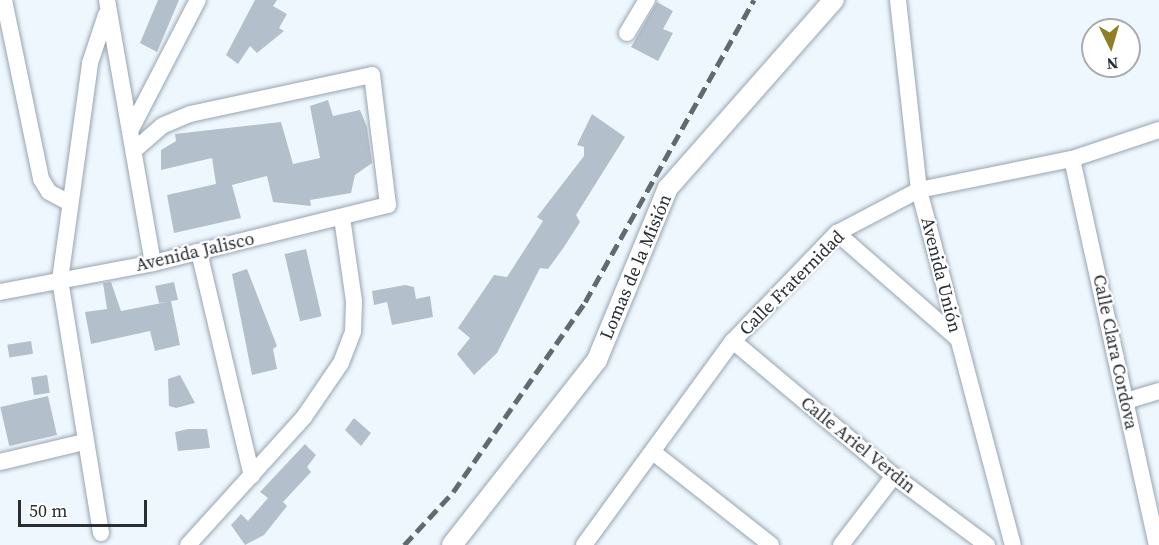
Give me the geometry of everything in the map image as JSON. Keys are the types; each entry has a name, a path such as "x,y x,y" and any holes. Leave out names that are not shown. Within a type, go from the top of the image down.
{"street":[{"path":"4,0 41,179 49,192 70,203"},
{"path":"131,129 198,0"},
{"path":"627,33 646,0"},
{"name":"Lomas de la Misión","path":"452,545 597,360 668,188 834,0"},
{"name":"Avenida Unión","path":"898,0 919,190 1013,545"},
{"path":"101,533 84,442 60,280 90,63 106,8"},
{"path":"106,8 136,149 153,263"},
{"name":"Avenida Jalisco","path":"0,292 153,263 388,205 372,75 190,114 162,126 136,149"},
{"name":"Calle Fraternidad","path":"584,545 733,341 837,233 919,190 1072,159 1159,130"},
{"name":"Calle Clara Cordova","path":"1072,159 1157,545"},
{"path":"188,545 304,417 341,363 353,331 342,218"},
{"path":"837,233 957,338"},
{"path":"199,252 252,476"},
{"name":"Calle Ariel Verdin","path":"733,341 894,476 987,545"},
{"path":"1126,401 1159,391"},
{"path":"0,462 84,442"},
{"path":"653,452 771,545"},
{"path":"841,545 894,476"}],"building":[{"path":"158,0 179,0 157,52 140,43"},
{"path":"255,0 277,0 273,6 287,14 279,28 284,31 257,53 250,46 238,64 226,55"},
{"path":"657,2 673,11 663,29 673,33 658,61 631,47"},
{"path":"328,100 333,116 360,110 367,127 372,163 355,175 351,193 310,200 311,206 273,202 267,176 232,185 241,218 174,233 167,195 216,184 212,158 161,170 161,150 176,141 175,134 281,122 293,164 320,158 310,106"},
{"path":"592,114 625,137 576,215 580,222 564,247 548,269 540,268 497,353 474,375 457,354 470,338 458,328 494,275 507,277 543,221 537,217 584,156 584,147 577,145"},
{"path":"306,249 322,316 300,321 285,254"},
{"path":"247,269 277,346 273,349 277,369 252,375 232,274"},
{"path":"111,282 121,311 167,302 159,303 155,286 174,282 178,300 171,301 180,345 155,351 150,331 91,344 85,312 107,309 103,283"},
{"path":"405,285 414,287 416,299 430,296 433,317 392,325 387,302 374,305 372,291"},
{"path":"31,341 33,354 9,358 7,345"},
{"path":"47,375 50,393 34,395 31,378"},
{"path":"180,375 195,403 176,408 169,406 168,379"},
{"path":"48,396 57,435 9,446 0,407"},
{"path":"354,418 371,433 361,446 345,430"},
{"path":"207,429 210,448 178,451 175,432"},
{"path":"305,444 316,455 307,467 311,472 283,502 287,506 264,535 245,545 231,525 241,514 248,521 268,498 260,492"}],"railway":[{"path":"404,545 453,492 585,302 754,0"}]}
